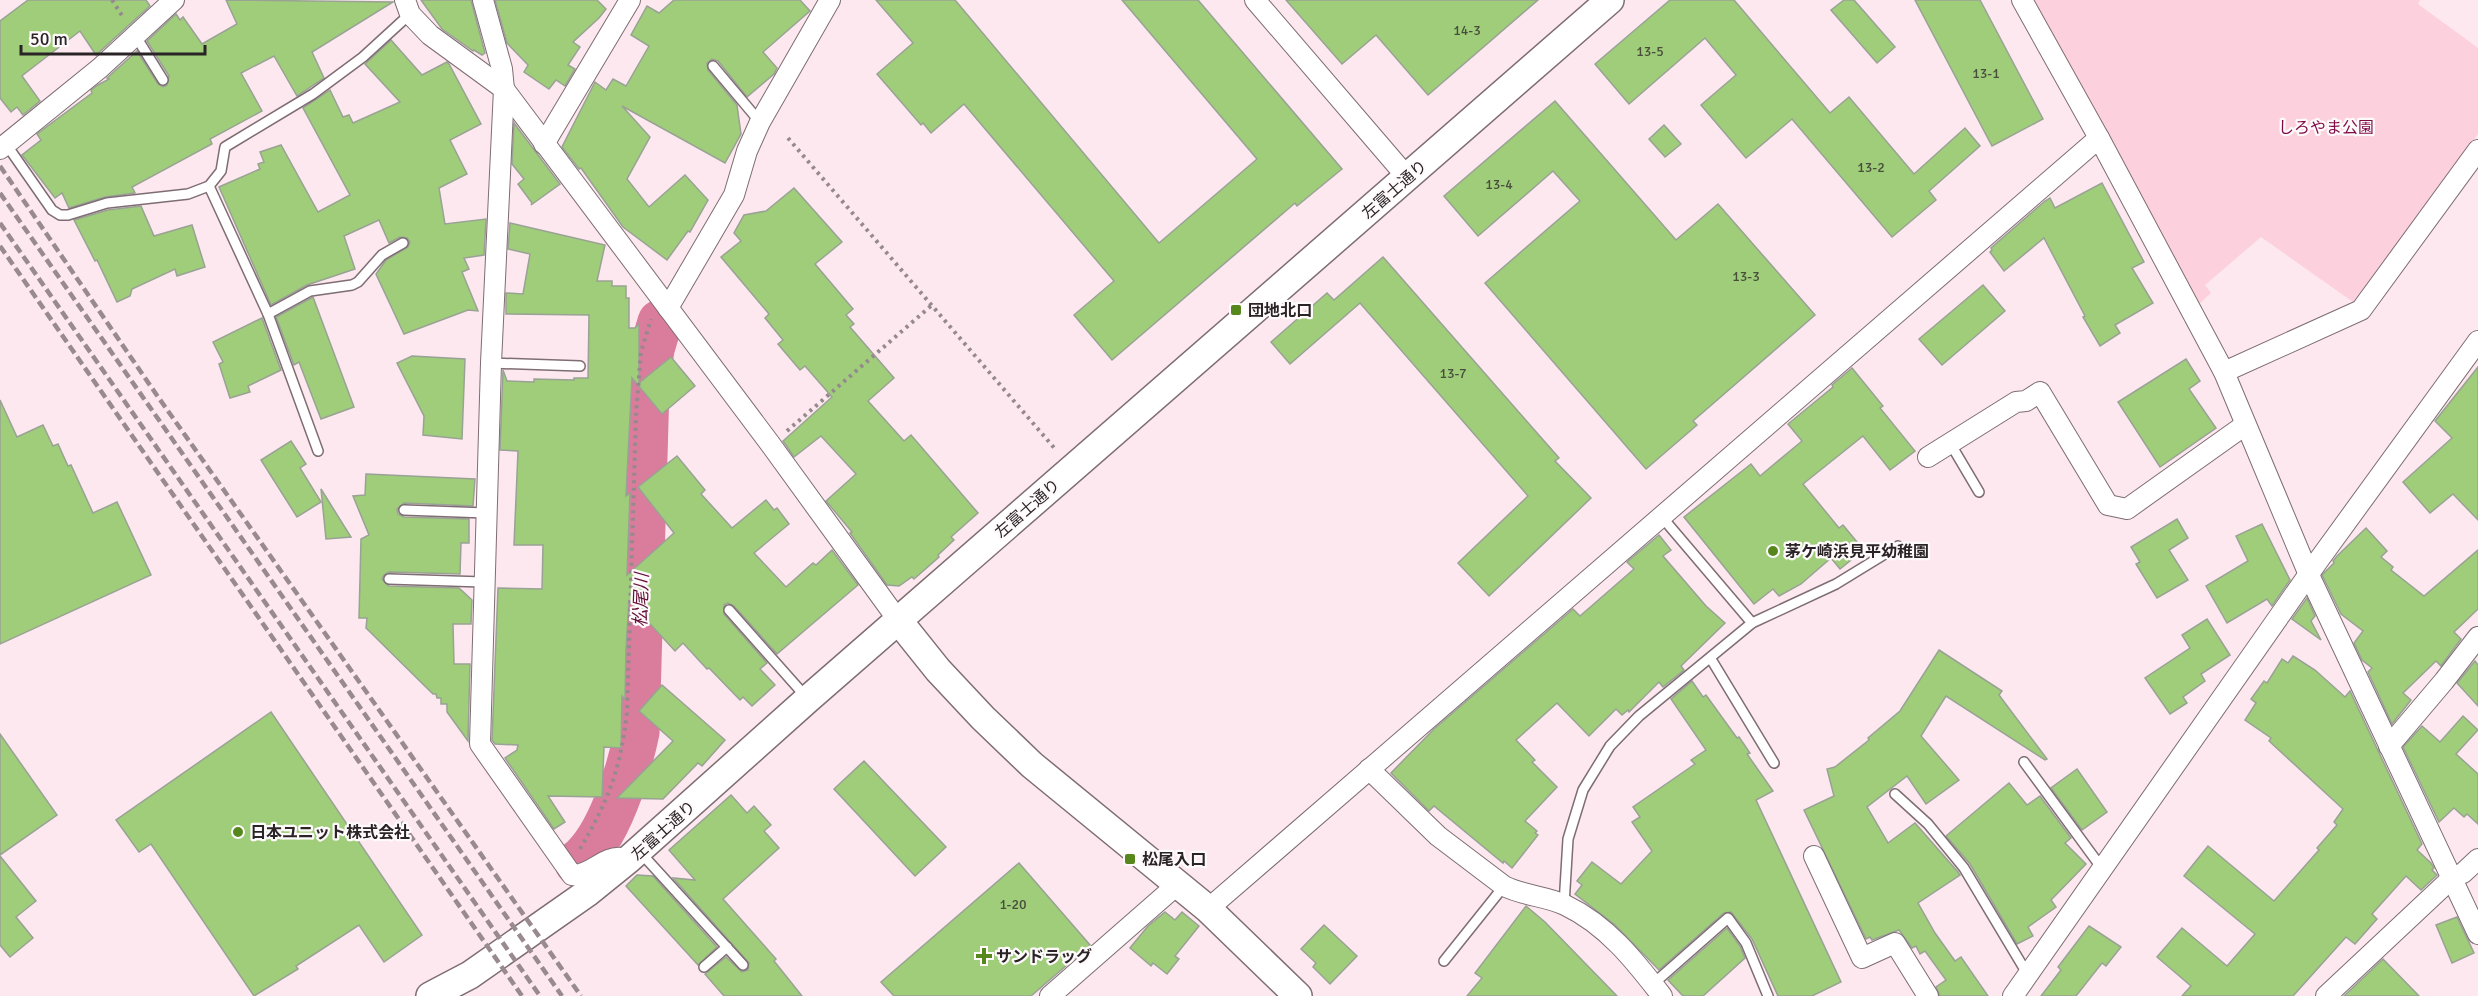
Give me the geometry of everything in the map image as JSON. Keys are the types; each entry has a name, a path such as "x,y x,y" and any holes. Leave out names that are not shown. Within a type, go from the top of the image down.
{"street":[{"path":"3,146 100,68 174,0"},
{"path":"483,0 502,69 504,89 491,363 480,744 564,867 572,875 580,876 615,857 634,855"},
{"path":"665,303 734,195 747,151 760,122 830,0"},
{"path":"1255,0 1407,177"},
{"name":"左富士通り","path":"430,996 470,975 587,893 634,855 898,620 1610,0"},
{"path":"2022,0 2099,138 2224,372 2309,575 2478,934"},
{"path":"543,144 625,2"},
{"path":"407,7 430,35 504,89 543,144 771,445 898,620 968,702 1032,765 1208,909 1298,996"},
{"path":"1208,909 2099,138"},
{"path":"2224,372 2361,310 2478,150"},
{"path":"2017,995 2028,975 2102,867 2478,341"},
{"path":"1928,457 2016,402 2026,401 2040,392 2108,505 2127,509 2245,425"},
{"path":"2389,746 2478,637"},
{"path":"1369,769 1438,836 1504,885 1516,892 1564,905 1595,924 1629,953 1657,990"},
{"path":"1814,856 1863,958 1896,943 1928,996"},
{"path":"2326,996 2452,879 2463,873 2478,859"},
{"path":"1050,996 1178,884"}],"lane":[{"path":"3,146 52,210 60,215 68,215 107,202 188,194 208,186 221,171 225,147 313,94 363,57 407,7"},
{"path":"135,35 163,80"},
{"path":"713,66 760,122"},
{"path":"208,186 268,314 318,451"},
{"path":"268,314 310,291 352,285 358,282 382,255 403,243"},
{"path":"491,363 580,366"},
{"path":"1950,443 1979,492"},
{"path":"404,510 486,513"},
{"path":"1661,516 1752,623"},
{"path":"1564,905 1568,839 1583,790 1610,746 1632,724 1752,623 1836,584 1898,546"},
{"path":"388,579 483,582"},
{"path":"729,610 808,699"},
{"path":"1711,659 1774,763"},
{"path":"2024,762 2102,867"},
{"path":"1895,794 1928,824 1964,868 2028,975"},
{"path":"634,855 743,965"},
{"path":"1444,962 1504,885"},
{"path":"1657,990 1728,918 1746,943 1768,996"},
{"path":"705,967 727,947"}],"path":[{"path":"788,138 1059,452"},
{"path":"564,867 577,855 603,809 623,750 627,713 636,415 641,352 646,332 665,303"},
{"path":"771,445 932,305"}],"green space":[{"name":"しろやま公園","path":"2034,0 2420,0 2418,4 2478,48 2478,134 2356,304 2261,237 2205,285 2211,293 2198,305"}],"building":[{"path":"28,0 146,0 150,6 96,55 80,31 23,75 40,101 23,115 17,107 11,112 0,98 0,21"},
{"path":"226,0 393,2 312,52 324,78 297,96 274,56 241,73 262,111 210,139 212,144 132,187 135,193 105,197 69,208 62,193 55,198 22,155 41,140 37,134 92,93 91,90 109,79 107,78 137,51 158,84 163,87 167,85 169,76 147,41 176,14 180,20 183,17 202,44 237,24"},
{"path":"421,0 471,0 485,53 482,55 473,51 442,29"},
{"path":"495,0 597,0 606,9 573,42 580,47 568,65 575,69 565,86 556,80 549,89 524,72 528,65 507,43"},
{"path":"674,0 800,0 810,11 763,52 777,68 774,74 747,97 718,61 712,59 707,63 708,70 737,105 741,134 725,163 622,106 650,137 627,179 649,207 685,175 708,200 690,232 688,231 667,260 623,227 581,168 579,169 562,147 595,82 606,90 613,79 626,86 649,46 631,35 647,6 659,13"},
{"path":"876,0 955,0 1159,243 1257,159 1122,0 1198,0 1342,169 1297,206 1295,203 1112,360 1074,315 1114,281 964,104 931,133 923,123 921,125 877,74 913,43"},
{"path":"1286,0 1538,0 1428,95 1376,35 1342,64"},
{"path":"1670,0 1734,0 1830,113 1849,97 1914,174 1965,128 1980,146 1929,191 1936,200 1892,237 1792,119 1746,158 1701,105 1736,75 1705,38 1629,104 1595,64"},
{"path":"1844,0 1854,0 1895,47 1877,63 1831,10"},
{"path":"1915,0 1980,0 2043,119 1992,146"},
{"path":"391,40 422,75 447,62 481,124 450,140 467,174 439,188 445,224 486,219 484,255 464,258 469,269 462,272 478,311 468,310 404,334 376,274 386,260 408,247 410,242 407,238 400,237 389,243 379,220 344,236 355,269 307,285 271,305 219,187 260,169 258,164 264,162 260,152 281,145 318,212 350,195 303,108 330,90 343,117 349,115 353,123 400,102 365,64"},
{"path":"1555,101 1676,240 1718,204 1815,315 1693,421 1697,425 1646,469 1485,283 1580,201 1553,171 1478,236 1444,196"},
{"path":"514,123 560,184 531,205 532,203 518,184 524,179 512,164"},
{"path":"1664,125 1681,144 1665,157 1649,139"},
{"path":"2102,183 2144,262 2132,268 2153,303 2115,325 2120,333 2100,346 2044,238 2004,271 1990,252 1991,248 2045,201 2050,198 2055,208"},
{"path":"794,188 842,242 815,264 853,309 846,315 854,324 850,327 894,378 868,401 904,441 911,435 978,513 951,537 954,540 938,555 939,557 914,579 912,577 899,586 887,585 850,533 852,532 826,501 856,474 821,436 794,457 783,441 832,397 805,366 800,370 778,344 783,340 765,318 769,314 721,257 741,241 734,233 744,215 766,211"},
{"path":"141,206 154,236 192,225 205,267 177,276 175,269 132,289 130,296 117,302 74,220 108,210"},
{"path":"510,223 605,245 597,281 612,281 612,286 626,286 626,298 629,298 629,328 635,328 639,324 639,383 671,357 695,386 662,414 632,378 626,496 630,493 627,575 674,533 638,487 677,456 705,490 701,494 732,528 766,500 774,510 777,508 789,524 754,553 786,587 832,550 858,585 777,654 734,606 728,603 724,605 724,614 767,663 760,669 775,685 752,706 743,697 740,700 683,643 675,651 629,601 625,699 622,696 621,748 604,747 602,797 548,796 565,822 554,829 505,758 517,750 518,745 495,744 492,740 498,588 542,589 543,545 514,545 518,451 500,450 503,370 507,381 534,382 534,379 588,378 589,315 506,314 506,293 523,294 530,254 508,249"},
{"path":"1383,257 1559,458 1555,461 1591,498 1489,596 1458,563 1528,496 1360,303 1290,364 1271,342 1327,293 1334,300"},
{"path":"1983,285 2005,311 1942,365 1919,339"},
{"path":"313,297 354,407 321,419 299,362 294,365 276,317"},
{"path":"262,318 281,370 248,386 250,392 230,398 219,364 223,362 213,342"},
{"path":"412,356 465,359 462,439 423,435 424,416 397,363"},
{"path":"2186,359 2200,381 2189,389 2216,428 2160,467 2118,402"},
{"path":"2478,367 2478,520 2453,494 2430,513 2403,482 2452,438 2435,421"},
{"path":"1852,368 1883,406 1880,408 1915,451 1890,470 1863,436 1803,484 1839,528 1843,525 1857,542 1848,549 1855,557 1840,569 1831,558 1801,584 1779,596 1773,589 1754,604 1684,517 1751,464 1760,476 1802,441 1788,424"},
{"path":"0,400 17,437 43,425 53,446 58,444 68,466 71,465 93,513 117,502 151,575 0,644"},
{"path":"291,441 306,464 300,468 321,502 297,517 261,460"},
{"path":"366,474 475,479 473,506 404,503 397,509 398,514 404,517 469,519 469,543 461,543 460,574 389,572 382,579 389,586 459,588 472,600 471,624 453,624 454,664 470,664 468,741 447,712 447,704 441,704 441,698 437,698 436,694 433,694 366,628 367,618 359,618 361,539 369,535 353,496 365,495"},
{"path":"321,489 351,537 326,539"},
{"path":"2177,519 2188,538 2169,550 2188,580 2157,598 2136,564 2140,562 2131,547"},
{"path":"2262,524 2290,580 2272,606 2267,599 2227,623 2206,586 2248,561 2236,536"},
{"path":"2366,528 2387,551 2381,557 2393,567 2391,570 2424,596 2478,550 2478,609 2454,632 2461,639 2441,666 2436,661 2403,693 2411,700 2392,724 2368,672 2372,668 2362,660 2354,643 2363,631 2341,614 2322,575 2334,563 2337,556"},
{"path":"1659,535 1671,550 1663,556 1706,606 1725,623 1681,666 1684,670 1663,687 1659,682 1629,712 1628,710 1622,715 1616,709 1589,736 1557,703 1516,740 1535,760 1532,762 1557,787 1525,821 1537,831 1535,833 1538,835 1512,868 1434,806 1429,811 1391,773 1434,729 1573,609 1580,616 1634,569 1627,562"},
{"path":"2307,598 2315,616 2311,621 2321,640 2292,619"},
{"path":"2207,619 2230,655 2201,674 2205,681 2183,697 2187,703 2170,714 2145,678 2190,648 2182,635"},
{"path":"1939,650 2002,691 1999,695 2047,759 2045,760 1946,696 1921,736 1959,780 1926,804 1907,776 1867,807 1888,843 1915,823 1960,875 1918,903 1935,933 1955,961 1961,957 1988,996 1940,996 1936,987 1946,980 1925,951 1920,954 1916,946 1912,948 1899,930 1872,940 1870,937 1866,939 1804,810 1834,796 1827,769 1835,767 1869,740 1868,738 1900,711"},
{"path":"2293,656 2315,670 2345,697 2350,691 2422,844 2417,850 2431,863 2434,868 2432,870 2437,875 2421,890 2406,876 2372,914 2377,919 2355,944 2346,937 2293,996 2182,996 2191,986 2157,957 2182,928 2227,966 2255,934 2184,876 2208,846 2274,901 2319,850 2317,848 2337,825 2334,822 2343,809 2269,741 2271,738 2245,720 2256,703 2251,699 2264,681 2267,683 2282,659 2288,663"},
{"path":"2475,661 2478,665 2478,706 2457,683"},
{"path":"1692,681 1703,697 1706,695 1737,738 1739,737 1750,753 1747,754 1773,791 1756,800 1841,982 1812,996 1778,996 1752,939 1731,912 1724,913 1659,970 1615,925 1575,894 1582,885 1577,881 1592,862 1621,884 1652,851 1632,822 1640,817 1633,807 1695,764 1691,760 1706,750 1671,699"},
{"path":"662,685 725,740 702,766 698,763 663,799 617,798 673,741 639,711"},
{"name":"日本ユニット株式会社","path":"271,712 422,935 384,962 359,925 296,966 298,969 254,996 151,844 139,852 116,820"},
{"path":"2463,716 2478,730 2456,754 2478,774 2478,824 2467,814 2464,817 2454,808 2439,822 2403,747 2422,726 2440,742"},
{"path":"0,734 57,815 0,855"},
{"path":"864,761 946,847 915,876 834,789"},
{"path":"2077,769 2107,812 2082,830 2051,788"},
{"path":"2009,783 2027,805 2040,796 2071,838 2065,843 2086,864 2051,900 2056,907 2028,927 2033,936 2017,944 1970,864 1946,836"},
{"path":"731,795 747,813 754,806 771,825 764,831 779,848 723,899 776,959 774,961 802,996 724,996 705,974 726,957 742,972 748,970 749,963 673,878 695,880 669,850"},
{"path":"0,856 36,901 16,917 33,938 10,957 0,945"},
{"path":"1019,863 1090,945 1031,996 894,996 881,982"},
{"path":"637,875 653,876 717,947 698,965 626,886"},
{"path":"1526,906 1545,922 1617,996 1467,996 1482,978 1475,973"},
{"path":"1165,912 1175,920 1182,912 1199,926 1175,956 1179,959 1167,974 1153,963 1151,966 1130,948 1148,926"},
{"path":"2457,917 2474,953 2452,963 2436,925"},
{"path":"1324,925 1357,956 1330,984 1313,967 1316,963 1301,949"},
{"path":"2089,926 2121,947 2106,966 2102,963 2076,996 2041,996 2061,970 2058,967"},
{"path":"1727,928 1740,946 1745,958 1703,996 1683,996 1668,980"},
{"path":"2383,959 2419,996 2344,996"}],"waterway":[{"name":"松尾川","path":"577,863 599,838 608,821 623,784 637,732 647,388 652,349 660,322"}],"railway":[{"path":"0,166 156,394 581,996"},
{"path":"0,193 562,996"},
{"path":"0,223 540,996"},
{"path":"0,246 522,996"}],"place":[{"name":"団地北口","path":"1236,310"},
{"name":"茅ケ崎浜見平幼稚園","path":"1773,551"},
{"name":"日本ユニット株式会社","path":"238,832"},
{"name":"松尾入口","path":"1130,859"},
{"name":"サンドラッグ","path":"984,956"}]}
